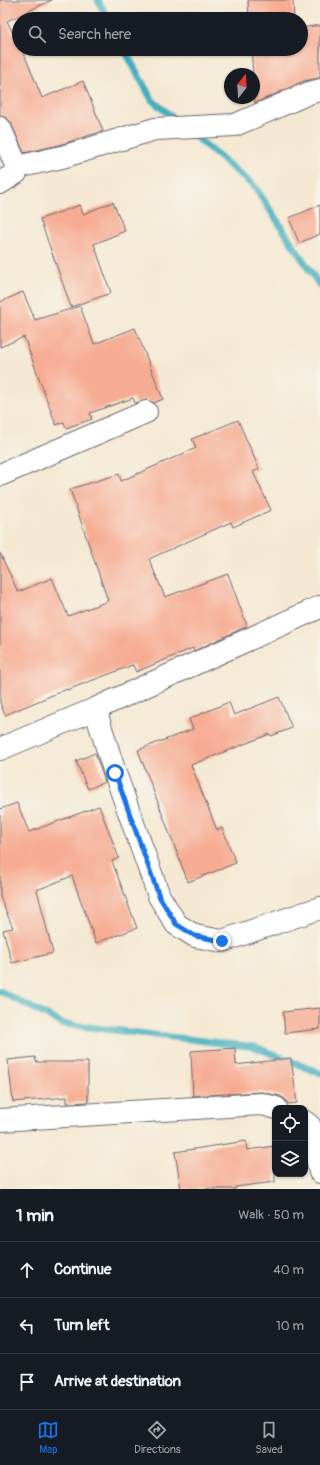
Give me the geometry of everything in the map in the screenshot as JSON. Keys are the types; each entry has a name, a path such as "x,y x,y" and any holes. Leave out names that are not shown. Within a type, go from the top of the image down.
{"street":[{"path":"17,167 62,157 155,129 235,125 309,93 320,90"},
{"path":"0,128 17,167 16,173 0,183"},
{"path":"0,475 146,412"},
{"path":"0,750 95,709 320,607"},
{"path":"95,709 115,773 159,896 176,924 195,936 222,941 320,908"},
{"path":"0,1120 262,1104 272,1107"},
{"path":"308,1124 310,1126 320,1172"}],"building":[{"path":"0,0 52,0 26,12 12,12 12,19 7,21 12,31 12,56 24,56 42,98 83,81 103,131 59,145 24,153 11,123 7,118 0,116"},
{"path":"248,0 293,0 294,12 249,12"},
{"path":"320,25 320,78 304,81 260,101 260,68 253,68 252,56 308,56 308,27"},
{"path":"113,202 125,231 94,244 111,293 71,307 40,219 80,205 83,214"},
{"path":"320,205 320,234 299,243 289,218"},
{"path":"23,292 35,320 80,306 94,344 135,328 163,399 154,403 147,400 135,403 133,398 90,413 92,419 66,428 64,422 56,425 24,337 0,347 0,302"},
{"path":"238,420 259,469 253,472 271,510 233,527 231,522 149,559 165,597 228,574 247,626 194,651 193,648 136,672 133,665 67,689 5,715 0,703 0,553 18,592 52,578 68,616 108,601 70,489 119,474 121,481 196,448 192,439"},
{"path":"279,697 292,728 271,736 270,734 191,765 217,830 222,828 236,863 188,882 138,750 193,729 189,719 229,702 234,715"},
{"path":"95,753 105,782 88,789 76,761"},
{"path":"17,803 29,832 99,806 119,858 112,861 137,928 96,943 72,876 37,890 53,953 12,963 3,930 13,928 0,897 0,809"},
{"path":"320,1008 320,1029 285,1033 283,1012"},
{"path":"235,1048 236,1065 291,1058 297,1103 288,1104 285,1099 280,1096 261,1092 193,1096 191,1051"},
{"path":"35,1057 36,1062 88,1062 88,1102 67,1103 67,1097 13,1102 8,1060"},
{"path":"246,1141 247,1150 272,1146 272,1177 275,1177 275,1182 235,1187 236,1189 181,1189 175,1152"}],"waterway":[{"path":"98,0 104,12"},
{"path":"128,56 152,100 179,123"},
{"path":"190,132 255,187 320,286"},
{"path":"0,991 63,1024 255,1047 320,1073"}],"route":[{"path":"115,773 159,896 176,924 195,936 222,941"}]}
